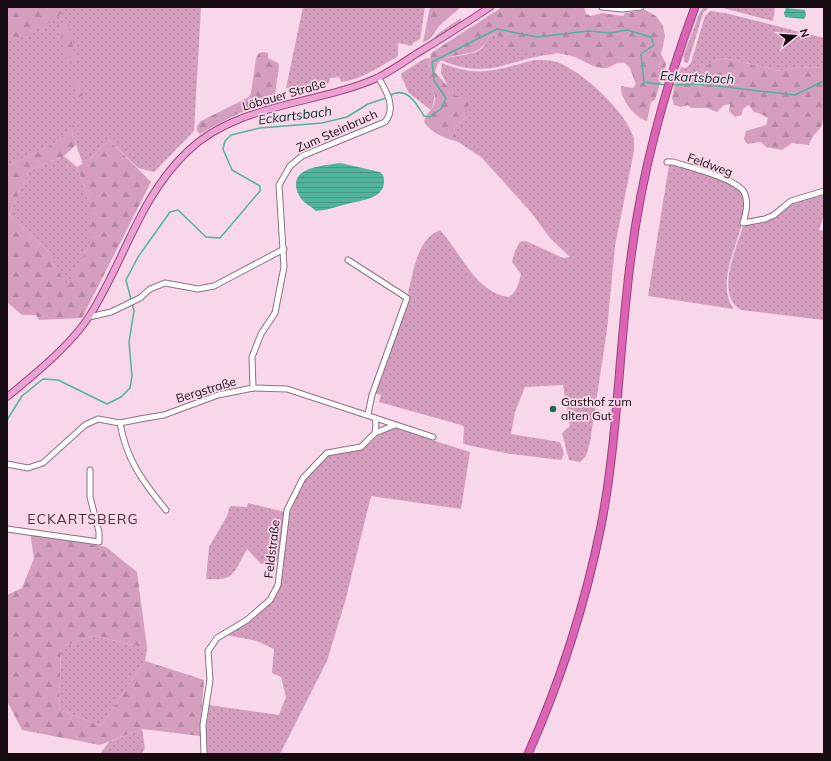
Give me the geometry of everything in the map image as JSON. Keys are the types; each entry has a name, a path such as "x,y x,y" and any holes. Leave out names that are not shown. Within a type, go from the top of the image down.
{"highway":[{"path":"528,754 547,710 573,640 590,578 601,524 612,447 631,257 644,175 661,105 677,54 695,7"}],"main road":[{"name":"Löbauer Straße","path":"7,397 71,339 89,317 149,199 173,166 203,138 240,119 357,86 378,77 490,7"}],"street":[{"path":"602,7 622,9 640,7"},
{"name":"Zum Steinbruch","path":"253,388 252,357 261,334 275,313 284,267 279,186 290,166 302,156 385,122 389,116 390,102 387,91 378,77"},
{"name":"Feldweg","path":"667,162 673,162 725,180 737,186 744,193 747,207 743,223 774,216 792,201 824,191"},
{"path":"89,317 103,315 137,300 150,290 165,283 198,290 214,286 284,249"},
{"path":"348,260 407,298 372,395 368,414"},
{"name":"Bergstraße","path":"7,464 21,468 34,466 49,458 85,425 98,419 120,423 164,415 218,395 253,388 287,388 433,437"},
{"path":"374,433 376,425 375,418"},
{"path":"120,423 123,440 142,481 166,510"},
{"name":"Feldstraße","path":"204,754 203,725 210,680 207,662 211,645 222,634 257,613 270,600 278,585 287,510 302,478 327,453 361,447 374,433 395,425"},
{"path":"7,529 99,542 99,532 90,497 90,470"}],"green space":[{"path":"7,7 201,7 194,131 154,172 138,168 109,140 83,164 72,133 74,125 55,143 7,166"},
{"path":"7,7 67,7 55,19 34,31 10,41 7,40"},
{"path":"303,7 425,7 420,39 413,43 412,46 398,43 398,56 378,68 363,76 348,81 341,82 339,77 330,78 329,83 311,89 286,88"},
{"path":"430,7 461,7 440,25 429,40 423,42"},
{"path":"502,7 584,7 586,14 591,16 602,13 623,16 625,13 645,10 656,16 663,26 665,36 661,54 666,64 655,100 651,102 647,121 633,112 623,97 621,86 633,88 636,84 630,69 626,64 621,62 607,68 601,68 567,55 522,50 506,45 495,34 489,36 480,49 446,58 437,65 435,72 456,96 469,96 471,99 464,119 457,124 454,130 458,142 431,130 424,122 435,100 430,78 431,53"},
{"path":"704,7 709,7 703,13 688,63 684,62 684,54 700,12"},
{"path":"719,7 775,7 773,21"},
{"path":"710,11 725,13 824,38 824,68 799,67 781,71 724,58 715,60 692,75 676,80 681,67 686,68 691,63 705,16"},
{"path":"461,18 461,22 434,39 436,35"},
{"path":"68,24 76,61 67,65 60,26"},
{"path":"495,34 500,37 506,45 555,53 486,69 473,69 458,66 441,60 470,54 480,50 489,36"},
{"path":"259,53 268,53 268,58 278,63 279,66 274,102 237,114 200,134 197,131 197,126 201,121 249,97 251,93 256,58"},
{"path":"430,58 430,71 434,91 431,110 409,93 401,76 402,73 424,59"},
{"path":"724,58 780,71 799,67 824,68 824,117 821,126 812,138 809,145 792,143 782,150 766,147 761,142 747,144 744,139 746,131 766,125 768,118 754,112 749,105 743,109 741,115 735,117 729,111 730,104 724,105 717,112 707,108 691,108 688,105 681,107 674,105 672,98 676,80 692,75 715,60"},
{"path":"535,60 549,60 557,62 579,74 591,83 623,117 630,128 634,139 634,151 615,246 607,330 590,442 586,456 580,462 569,460 562,433 570,426 563,385 525,387 515,412 511,434 560,442 564,454 561,460 505,453 463,444 464,427 461,425 379,402 381,395 375,393 409,297 408,292 418,256 421,248 432,234 440,230 478,280 497,294 509,297 516,289 521,274 512,262 515,251 520,242 526,241 563,258 570,257 550,238 530,211 481,157 458,142 454,130 457,124 464,119 469,96 456,96 448,87 441,73 442,63 468,71 489,71"},
{"path":"78,78 83,95 78,98 72,82"},
{"path":"74,124 75,128 72,133 76,145 64,156 29,171 9,215 47,250 67,286 90,244 90,203 77,167 89,160 109,140 151,182 82,318 39,320 36,315 22,315 7,302 7,166 55,143"},
{"path":"64,156 77,167 90,203 90,244 67,287 47,250 9,215 29,171"},
{"path":"672,164 725,181 738,189 744,199 745,212 730,261 727,279 727,295 734,309 648,296 669,165"},
{"path":"824,192 824,215 819,230 824,231 824,320 741,310 733,303 729,293 728,282 733,257 744,224 764,221 789,204"},
{"path":"394,428 470,452 461,509 371,496 345,602 327,661 280,754 207,754 205,735 209,705 279,715 286,697 281,677 272,673 274,649 257,641 226,635 249,622 261,612 278,591 290,512 302,482 327,455 363,449 380,434"},
{"path":"248,503 285,512 279,560 261,564 247,549 236,570 228,577 223,579 206,579 209,547 227,516 230,506 247,507"},
{"path":"30,533 106,547 137,572 147,648 93,636 61,647 59,709 101,726 145,661 204,680 200,736 142,729 100,745 22,730 7,701 7,595 22,588 34,558"},
{"path":"93,636 147,648 145,661 101,726 59,709 61,647"},
{"path":"142,729 145,748 142,754 100,754 109,742"}],"shaded area":[{"path":"786,8 805,10 806,15 804,19 785,17 784,13"},
{"path":"340,163 380,172 383,175 384,183 382,189 373,197 316,211 300,197 296,187 297,179 307,170 315,167"}],"waterway":[{"name":"Eckartsbach","path":"389,96 395,93 406,94 414,101 424,116 430,117 441,109 446,98 434,81 432,62 497,29 537,37 589,31 610,33 627,30 651,37 654,45 641,54 644,82 666,85"},
{"name":"Eckartsbach","path":"672,85 699,84 795,95 824,81"},
{"name":"Eckartsbach","path":"7,420 22,396 43,379 58,380 107,404 121,397 130,388 132,376 129,342 134,311 126,280 138,257 170,212 178,210 206,237 220,238 260,191 260,186 232,170 223,149 225,141 231,135 260,128 322,123 347,117 368,104 386,98"}],"place":[{"name":"Gasthof zum alten Gut","path":"553,409"}],"district":[{"name":"ECKARTSBERG","path":"83,519"}]}
